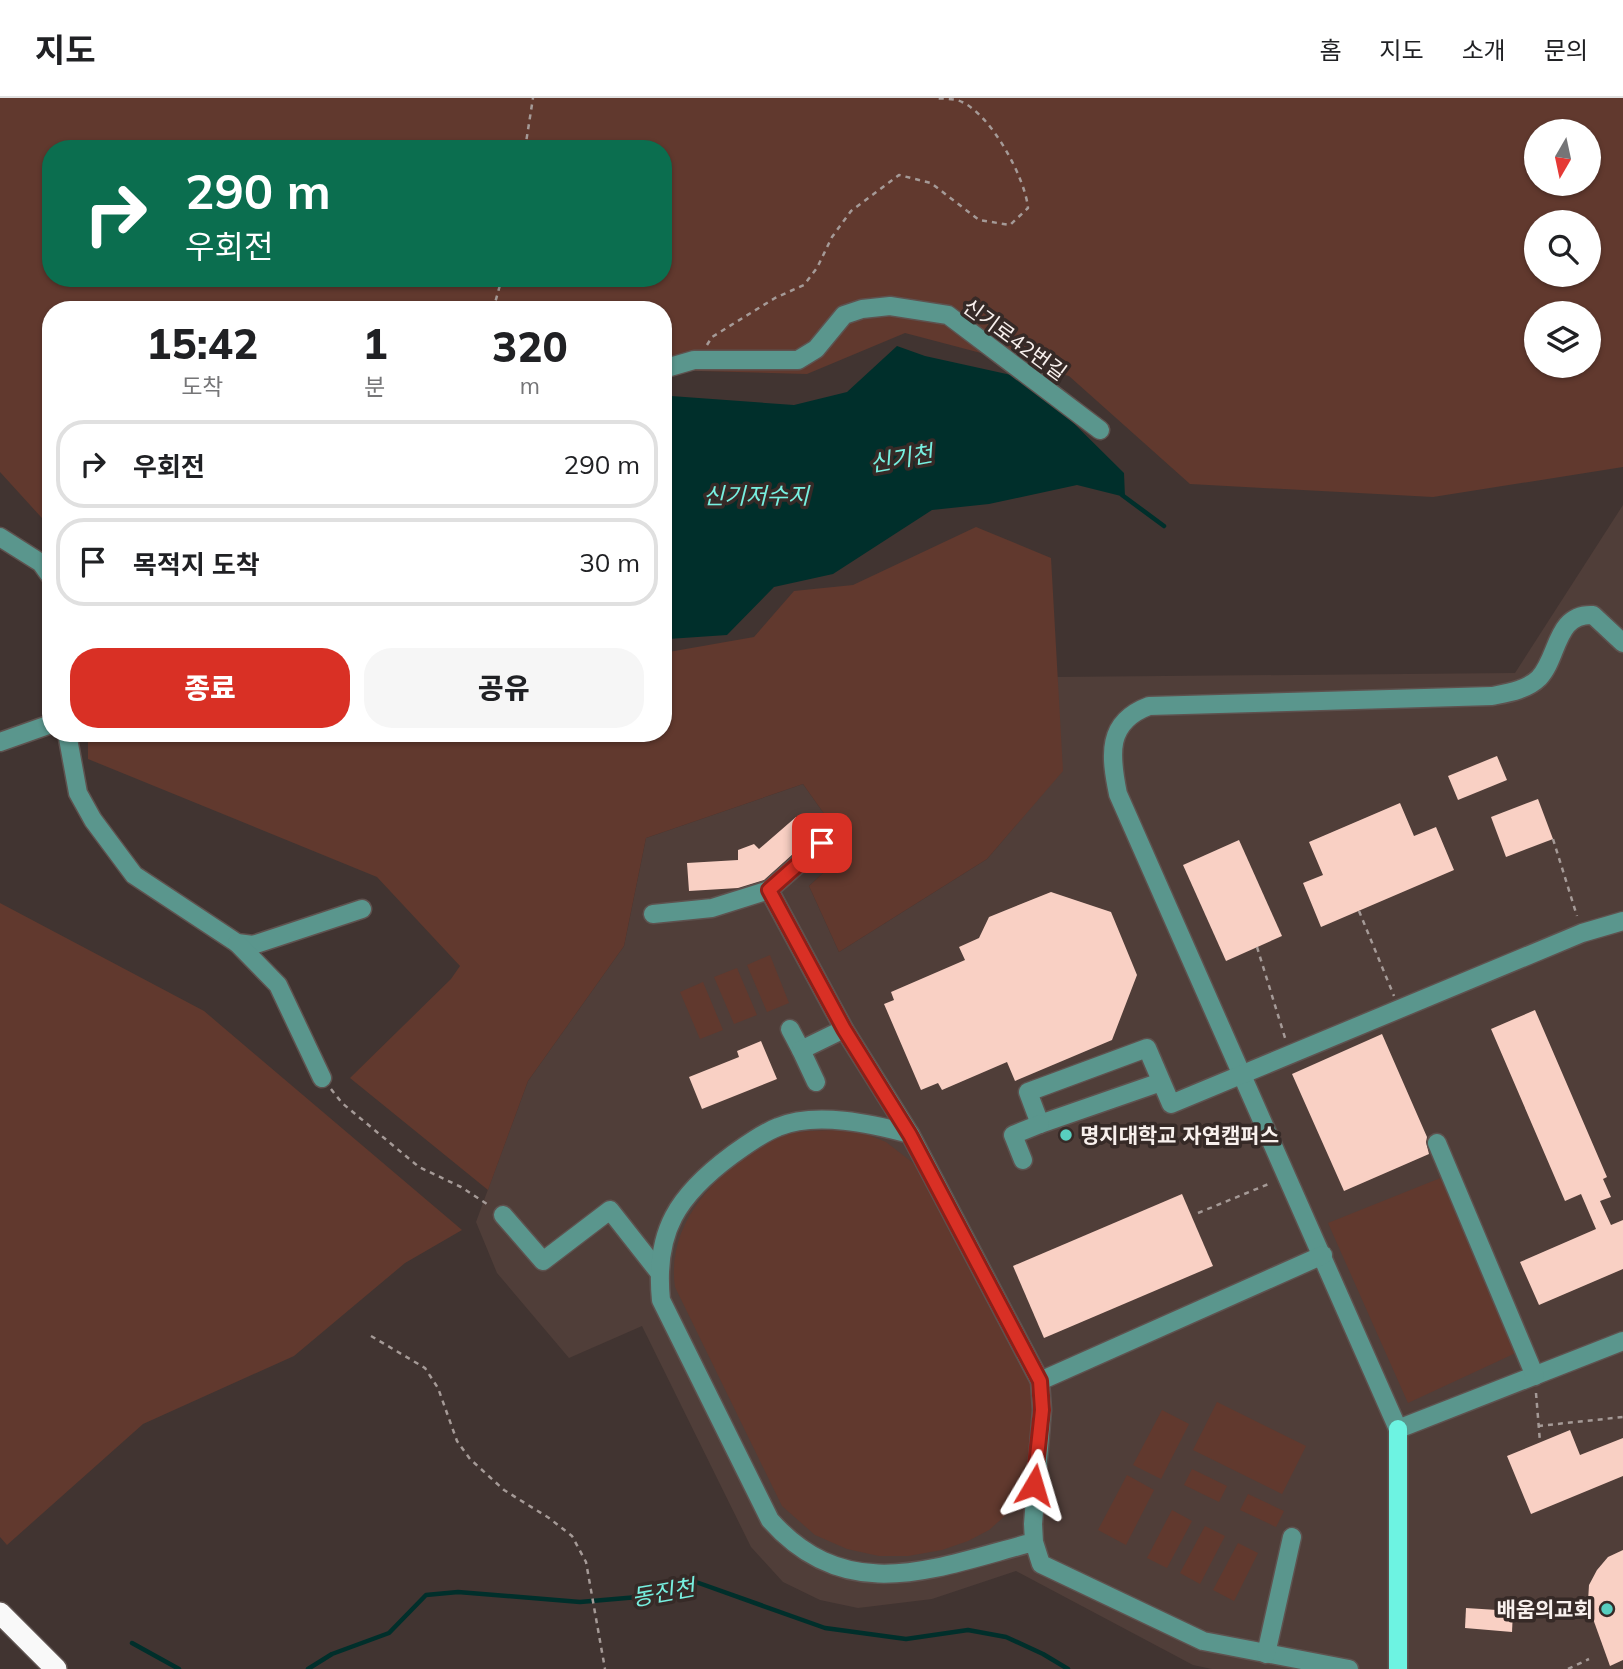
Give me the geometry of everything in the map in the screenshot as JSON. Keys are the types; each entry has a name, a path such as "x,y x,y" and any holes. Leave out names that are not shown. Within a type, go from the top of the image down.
{"highway":[{"path":"0,1613 56,1669"}],"main road":[{"path":"1398,1429 1398,1669"}],"street":[{"name":"신기로42번길","path":"672,367 699,360 798,360 816,349 844,315 862,309 890,306 948,316 1100,430"},
{"path":"0,537 42,564"},
{"path":"1623,643 1592,615 1581,614 1568,622 1540,677 1528,686 1508,693 1478,697 1149,706 1125,719 1116,736 1112,763 1118,794 1398,1429 1623,1341"},
{"path":"0,742 42,727"},
{"path":"69,742 78,793 93,820 134,875 237,943 278,985 322,1078"},
{"path":"653,914 712,908 769,890 822,843"},
{"path":"769,890 844,1029 910,1135 1040,1381 1042,1410 1034,1485 1034,1542 1041,1564 1203,1642 1349,1669"},
{"path":"237,943 253,945 362,909"},
{"path":"1040,1124 1028,1093 1147,1048 1171,1104 1582,933 1623,921"},
{"path":"790,1029 816,1082"},
{"path":"801,1050 844,1029"},
{"path":"1023,1160 1013,1135 1161,1082"},
{"path":"910,1135 868,1123 818,1120 779,1126 746,1144 714,1169 687,1195 672,1215 663,1240 658,1271 662,1300 770,1520 789,1541 832,1566 868,1575 899,1574 1034,1542"},
{"path":"1437,1143 1535,1376"},
{"path":"503,1215 543,1261 610,1210 658,1271"},
{"path":"1040,1381 1323,1255"},
{"path":"1266,1654 1292,1537"}],"path":[{"path":"526,140 533,98"},
{"path":"699,360 712,337 775,298 804,285 851,211 899,175 931,183 979,220 1010,225 1028,208 1026,189 1018,170 983,119 961,101 934,98"},
{"path":"1553,839 1582,933"},
{"path":"1359,911 1399,1009"},
{"path":"1257,947 1290,1054"},
{"path":"322,1078 342,1103 419,1167 461,1187 503,1215"},
{"path":"1198,1213 1287,1176"},
{"path":"371,1336 425,1367 438,1388 457,1441 470,1459 505,1490 572,1536 586,1562 605,1669"},
{"path":"1535,1376 1540,1442"},
{"path":"1538,1426 1623,1417"},
{"path":"1568,1669 1589,1659"}],"shaded area":[{"path":"0,98 1623,98 1623,467 1433,497 1190,484 1069,376 905,333 807,374 672,370 672,301 42,301 42,518 0,472"},
{"name":"명지대학교 자연캠퍼스","path":"1623,505 1623,1669 1212,1669 1193,1665 1016,1571 932,1599 858,1608 820,1600 783,1582 751,1547 642,1326 569,1358 497,1273 476,1222 528,1081 624,946 646,838 803,784 849,849 809,886 839,952 987,859 1062,771 1057,677 1515,673"},
{"path":"976,527 1051,558 1063,771 987,859 839,952 809,886 849,849 803,784 646,838 624,946 528,1081 488,1190 350,1078 451,979 460,966 377,877 88,759 88,742 672,742 672,651 754,637 794,591 853,585"},
{"path":"0,903 204,1011 462,1230 405,1263 294,1356 143,1424 7,1545 0,1537"},
{"path":"770,955 789,1003 767,1012 747,965"},
{"path":"737,968 757,1015 734,1024 714,977"},
{"path":"703,982 723,1030 700,1039 680,992"},
{"path":"802,1131 861,1132 886,1142 930,1176 1038,1393 1034,1461 1024,1489 1007,1514 989,1530 942,1550 908,1556 879,1556 847,1549 815,1535 782,1506 675,1287 674,1265 685,1224 709,1189 725,1173 759,1148 783,1135"},
{"path":"1443,1177 1520,1351 1408,1403 1328,1223"},
{"path":"1217,1402 1306,1446 1282,1494 1193,1450"},
{"path":"1162,1410 1189,1424 1161,1479 1133,1465"},
{"path":"1192,1469 1227,1486 1219,1502 1184,1485"},
{"path":"1127,1475 1154,1490 1126,1545 1098,1530"},
{"path":"1248,1494 1284,1511 1276,1527 1240,1510"},
{"path":"1172,1510 1192,1521 1167,1568 1147,1558"},
{"path":"1205,1526 1225,1536 1200,1584 1180,1573"},
{"path":"1238,1543 1258,1553 1234,1601 1213,1590"}],"water":[{"name":"신기저수지","path":"897,346 925,356 1029,379 1124,473 1125,497 1077,485 989,504 932,510 833,574 774,587 727,635 672,639 672,396 794,405 847,392"}],"building":[{"path":"1497,756 1507,780 1458,800 1448,776"},
{"path":"1538,799 1553,839 1506,857 1491,817"},
{"path":"1400,803 1414,836 1436,827 1454,870 1321,927 1303,883 1323,875 1309,842"},
{"path":"796,817 813,836 764,880 738,888 689,891 687,863 738,860 738,850 754,844 759,849"},
{"path":"1239,840 1282,936 1226,961 1183,865"},
{"path":"1051,892 1111,912 1137,975 1112,1040 1015,1081 1007,1062 942,1090 938,1083 921,1090 884,1004 894,1000 891,992 965,960 959,947 979,938 989,917"},
{"path":"1535,1010 1607,1177 1603,1179 1611,1197 1600,1201 1611,1225 1623,1220 1623,1269 1539,1305 1520,1262 1596,1229 1581,1194 1565,1201 1491,1029"},
{"path":"1382,1034 1427,1137 1429,1154 1344,1191 1292,1074"},
{"path":"761,1041 777,1079 702,1109 689,1077 739,1057 737,1051"},
{"path":"1182,1194 1213,1266 1044,1338 1013,1266"},
{"path":"1570,1430 1580,1455 1623,1438 1623,1476 1531,1514 1507,1456"},
{"name":"배움의교회","path":"1623,1550 1623,1660 1610,1666 1588,1601 1589,1585 1608,1557"},
{"path":"1466,1608 1513,1611 1512,1632 1465,1628"}],"waterway":[{"name":"신기천","path":"1122,495 1164,526"},
{"name":"동진천","path":"308,1669 332,1654 389,1633 426,1595 458,1592 580,1602 638,1597 696,1582 825,1628 906,1639 968,1630 1006,1637 1068,1669"},
{"name":"동진천","path":"132,1643 179,1669"}],"place":[{"name":"명지대학교 자연캠퍼스","path":"1066,1135"},
{"name":"배움의교회","path":"1607,1609"}],"route":[{"path":"822,843 769,890 844,1029 910,1135 1040,1381 1042,1410 1034,1485"}]}
